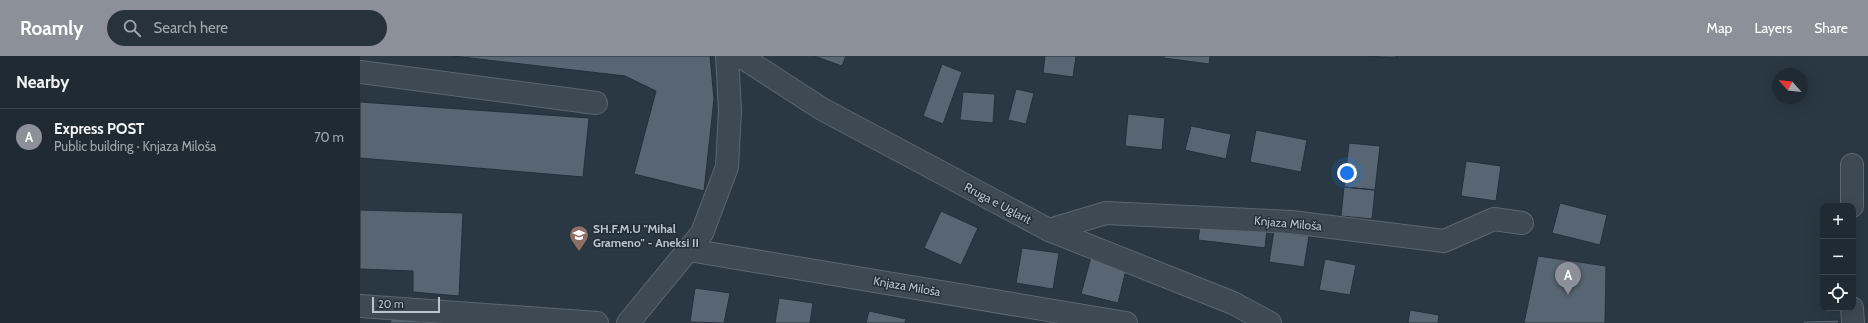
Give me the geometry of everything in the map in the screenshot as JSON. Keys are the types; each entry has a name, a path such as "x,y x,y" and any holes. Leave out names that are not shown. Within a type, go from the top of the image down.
{"street":[{"path":"628,323 702,233 727,167 730,110 727,56"},
{"name":"Rruga e Uglarit","path":"740,56 822,109 1049,230 1234,303 1270,323"},
{"path":"360,72 596,103"},
{"path":"1852,164 1852,203"},
{"name":"Knjaza Miloša","path":"1049,230 1106,213 1291,222 1444,241 1494,219 1522,223"},
{"name":"Knjaza Miloša","path":"689,250 1126,323"},
{"path":"360,306 597,323"},
{"path":"1852,311 1853,323"}],"building":[{"path":"453,56 710,56 714,99 704,191 634,174 656,91 625,76"},
{"path":"814,56 846,56 842,66"},
{"path":"1045,56 1076,56 1073,77 1043,73"},
{"path":"1164,56 1210,56 1209,64 1164,58"},
{"path":"1366,56 1396,56 1396,58"},
{"path":"942,64 962,72 943,124 923,116"},
{"path":"1016,89 1034,93 1026,124 1008,120"},
{"path":"963,92 995,94 993,123 960,120"},
{"path":"360,102 589,118 583,177 360,158"},
{"path":"1128,114 1165,118 1162,150 1125,146"},
{"path":"1191,126 1231,134 1226,159 1185,150"},
{"path":"1256,130 1307,140 1301,172 1250,162"},
{"path":"1349,143 1380,146 1375,190 1344,187"},
{"path":"1466,161 1501,166 1496,201 1461,196"},
{"path":"1344,187 1375,190 1372,219 1341,216"},
{"path":"1560,203 1607,215 1600,245 1552,233"},
{"path":"360,210 463,213 459,296 413,292 413,271 360,269"},
{"path":"941,211 978,228 961,265 924,248"},
{"path":"1201,220 1267,229 1265,248 1198,240"},
{"path":"1274,231 1309,236 1304,267 1269,262"},
{"path":"1022,248 1059,253 1053,289 1016,283"},
{"path":"1538,256 1606,266 1605,323 1524,323"},
{"path":"1091,257 1127,266 1118,303 1081,294"},
{"path":"1325,259 1356,265 1350,295 1319,290"},
{"path":"695,288 730,293 724,323 690,322"},
{"path":"779,298 813,303 810,323 775,323"},
{"path":"1410,310 1439,315 1438,323 1408,323"},
{"path":"869,311 906,319 905,323 866,323"},
{"path":"392,317 425,323 390,323"},
{"path":"1838,320 1839,323 1803,323 1803,321"}],"place":[{"name":"SH.F.M.U \"Mihal Grameno\" - Aneksi II","path":"579,252"},
{"name":"Express POST","path":"1568,295"}]}
